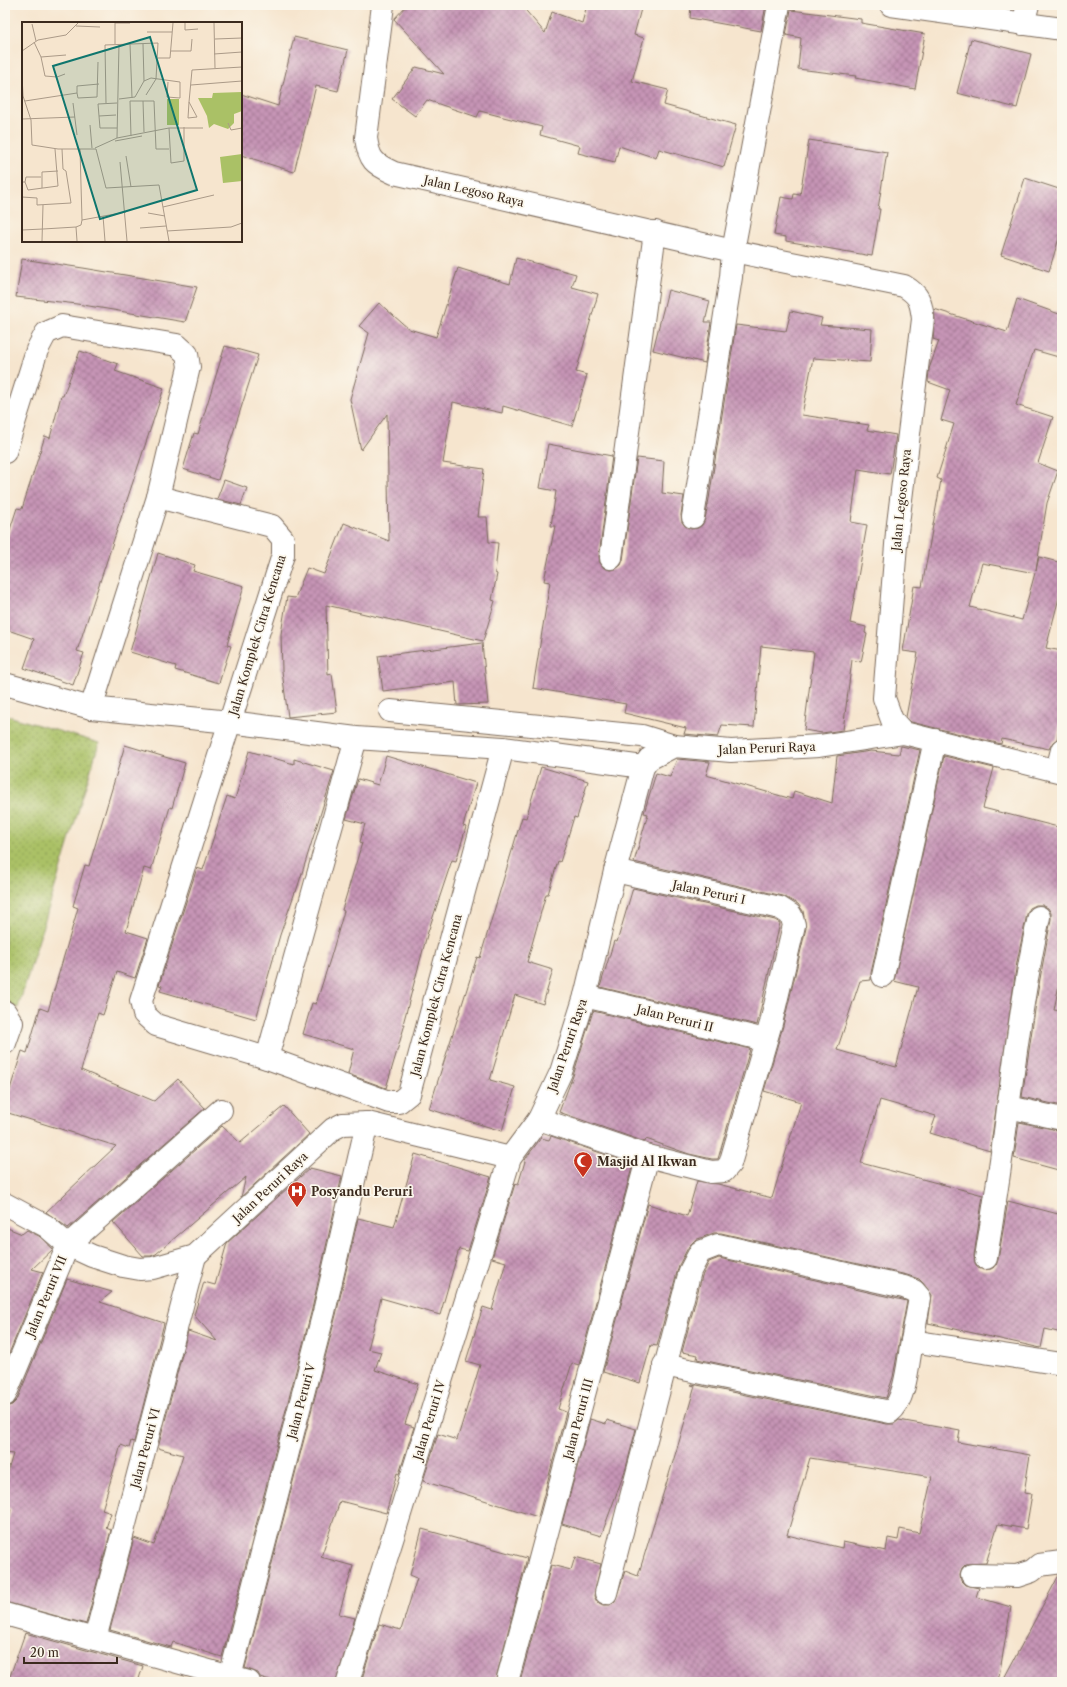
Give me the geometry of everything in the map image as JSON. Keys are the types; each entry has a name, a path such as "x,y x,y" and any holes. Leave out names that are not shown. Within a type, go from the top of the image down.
{"street":[{"name":"Jalan Legoso Raya","path":"383,5 366,138 370,158 381,168 394,174 655,232 733,251 904,286 915,293 922,306 923,319 897,532 884,698 892,720 904,732"},
{"path":"693,517 731,277 733,251 779,5"},
{"path":"891,5 1025,15 1062,29"},
{"path":"612,558 655,232"},
{"path":"5,452 37,350 46,333 62,326 177,345 187,354 189,367 158,497 90,708"},
{"name":"Jalan Komplek Citra Kencana","path":"158,497 272,526 284,538 283,555 141,1001 144,1014 156,1025 266,1058 389,1102 399,1102 409,1094 503,748"},
{"name":"Jalan Komplek Citra Kencana","path":"5,684 90,708 230,722 356,738 503,748 643,767"},
{"name":"Jalan Peruri Raya","path":"390,711 642,736 674,746 731,751 819,746 904,732"},
{"path":"904,732 935,740 1060,764"},
{"path":"266,1058 356,738"},
{"path":"883,976 935,740"},
{"path":"643,767 649,759 674,746"},
{"name":"Jalan Peruri Raya","path":"68,1245 92,1256 140,1269 153,1268 195,1256 333,1130 343,1124 367,1123 510,1158 539,1119 561,1072 585,996 615,871 643,767"},
{"name":"Jalan Peruri I","path":"615,871 780,908 791,915 794,925 771,1023 765,1040"},
{"path":"986,1258 1019,1020 1030,957 1039,917"},
{"name":"Jalan Peruri II","path":"585,996 765,1040"},
{"path":"5,1012 12,1023 5,1042"},
{"path":"539,1119 648,1156 711,1172 724,1171 730,1164 765,1040"},
{"path":"1008,1108 1062,1119"},
{"path":"68,1245 221,1110"},
{"name":"Jalan Peruri V","path":"240,1679 367,1123"},
{"name":"Jalan Peruri III","path":"507,1682 648,1156"},
{"name":"Jalan Peruri IV","path":"348,1682 510,1158"},
{"name":"Jalan Peruri VII","path":"5,1204 46,1226 68,1245 5,1395"},
{"path":"606,1593 664,1365 690,1271 700,1252 718,1245 914,1291 920,1298 901,1398 896,1407 890,1412 664,1365"},
{"name":"Jalan Peruri VI","path":"95,1639 195,1256"},
{"path":"912,1341 1062,1364"},
{"path":"972,1575 1017,1576 1032,1571 1039,1565 1062,1562"},
{"path":"5,1614 240,1679"}],"green space":[{"path":"5,715 99,743 18,1008 5,1004"}],"building":[{"path":"407,5 521,5 545,33 552,12 582,23 587,5 642,5 634,35 644,38 632,81 668,90 664,105 736,125 724,167 659,149 656,158 619,146 615,162 578,153 580,146 540,135 542,127 480,111 477,117 427,100 415,116 392,99 416,67 444,74 394,19"},
{"path":"691,5 766,5 761,31 690,18"},
{"path":"791,10 861,19 861,23 925,34 915,89 855,78 856,76 798,69 801,38 786,35"},
{"path":"294,37 348,50 338,91 316,86 294,172 242,155 242,94 278,106"},
{"path":"971,39 1031,54 1017,108 957,93"},
{"path":"809,140 887,152 878,209 880,209 872,256 786,241 786,237 774,235 781,197 793,199 794,194 800,195"},
{"path":"1025,178 1062,190 1062,228 1049,271 1001,255"},
{"path":"516,258 576,274 572,287 598,294 576,372 587,375 572,426 503,406 502,413 453,402 443,463 484,469 478,517 487,517 489,542 498,543 495,573 497,574 492,600 495,601 483,641 326,605 328,675 332,674 337,712 288,717 282,671 281,634 287,597 295,598 307,568 324,574 344,523 389,541 387,414 361,450 350,399 369,333 359,326 379,303 409,329 436,337 458,268 510,284"},
{"path":"22,259 197,287 185,322 77,304 16,297"},
{"path":"668,290 710,301 705,322 711,322 705,363 653,350"},
{"path":"1017,299 1062,315 1062,358 1034,350 1016,405 1053,417 1038,463 1058,471 1047,503 1036,570 1039,557 1062,563 1062,586 1046,648 1062,651 1062,717 1057,739 1053,742 1049,749 1002,739 1001,744 911,722 906,717 918,653 903,651 914,586 922,587 941,480 937,478 954,424 941,420 950,390 928,382 929,369 939,341 933,339 935,320 934,309 1007,332","holes":["982,563 1035,573 1022,620 970,607"]},
{"path":"791,311 822,318 820,325 872,329 870,362 813,358 802,415 869,425 867,430 896,435 890,474 858,469 851,522 867,525 850,623 866,627 865,633 867,634 861,662 852,660 843,730 822,733 804,730 814,652 761,646 754,727 722,725 718,737 684,734 686,728 624,713 626,704 533,688 550,582 544,581 555,526 551,526 556,491 540,488 548,444 612,456 599,556 600,563 604,568 610,570 616,569 621,565 623,560 637,458 664,461 662,493 684,496 681,515 682,522 685,526 691,529 698,528 702,525 705,519 709,499 736,325 786,331"},
{"path":"225,346 258,355 218,480 183,469 194,433 198,434"},
{"path":"80,351 118,364 115,371 164,388 77,651 84,653 73,685 24,668 34,639 5,629 5,545 17,508 22,509 45,436 50,438 61,396 63,396"},
{"path":"224,480 247,488 241,505 217,499"},
{"path":"158,553 195,565 193,571 244,586 227,645 231,646 219,683 175,670 176,666 130,652"},
{"path":"482,643 488,704 457,705 455,682 383,691 378,656"},
{"path":"125,745 185,763 172,808 170,807 151,870 144,868 126,931 148,938 135,978 117,972 103,1015 98,1013 81,1070 154,1101 178,1079 205,1108 68,1228 46,1212 116,1146 5,1112 5,1105 22,1051 27,1053 40,1008 48,1011 78,908 73,906 85,865 89,866"},
{"path":"901,746 920,750 871,973 871,980 860,981 837,1050 896,1067 918,987 894,981 944,756 994,768 983,808 1062,828 1062,969 1054,1010 1062,1011 1062,1106 1022,1097 1038,990 1051,919 1051,913 1048,908 1042,905 1036,905 1030,908 1027,914 1017,962 990,1151 930,1133 936,1116 880,1100 861,1163 983,1195 974,1256 975,1263 978,1268 984,1270 991,1269 996,1266 1008,1201 1062,1215 1062,1333 1045,1329 1041,1348 928,1323 932,1295 919,1279 721,1233 714,1233 695,1240 689,1246 679,1265 657,1346 651,1345 640,1383 603,1372 648,1204 687,1216 697,1181 718,1184 772,1198 801,1102 764,1091 783,1026 806,928 803,911 798,904 783,896 634,862 648,814 644,813 656,773 670,777 677,759 710,762 706,775 792,799 794,791 832,803 837,756 871,751 899,754"},
{"path":"249,751 294,764 294,759 334,771 296,892 280,935 256,1019 160,991 162,986 159,985 197,868 203,870 227,796 235,799"},
{"path":"386,756 476,783 463,826 466,827 456,861 452,860 427,935 403,1024 405,1024 386,1088 348,1074 354,1049 303,1034 312,1003 316,1004 332,953 344,911 342,910 362,843 360,842 365,824 346,819 358,779 378,785"},
{"path":"541,767 588,781 577,818 574,817 560,862 558,861 548,894 546,894 527,962 553,970 543,1004 515,995 490,1080 515,1087 502,1131 429,1109 477,957 480,958 522,817 526,818"},
{"path":"633,888 775,920 780,923 757,1025 600,987 614,941 617,942"},
{"path":"593,1011 750,1049 718,1159 689,1154 646,1139 645,1142 559,1112 573,1076"},
{"path":"284,1106 309,1134 241,1197 246,1177 156,1254 151,1256 143,1256 113,1222 222,1126 240,1143"},
{"path":"1019,1122 1062,1131 1062,1171 1014,1158"},
{"path":"551,1136 633,1164 579,1365 572,1363 558,1409 566,1412 538,1517 423,1481 438,1434 457,1440 480,1365 466,1361 483,1307 492,1310 506,1262 492,1258 515,1184 518,1185 526,1158 541,1138 549,1140"},
{"path":"415,1154 491,1177 468,1251 459,1249 440,1315 381,1298 368,1349 381,1352 375,1370 418,1384 405,1424 414,1427 399,1474 397,1473 386,1513 340,1501 321,1557 353,1566 339,1614 355,1618 336,1682 276,1682 260,1677 258,1673 245,1668 336,1315 358,1218 394,1227"},
{"path":"310,1168 342,1176 312,1309 222,1657 173,1642 171,1647 110,1630 134,1538 154,1545 183,1455 158,1448 188,1331 217,1341 194,1315 204,1282 215,1285 227,1243"},
{"path":"5,1227 22,1234 27,1230 39,1236 53,1249 32,1269 43,1272 5,1363"},
{"path":"719,1258 907,1301 893,1377 886,1398 697,1359 698,1355 682,1352 702,1276 709,1262"},
{"path":"67,1279 112,1292 100,1302 164,1323 134,1442 131,1441 129,1448 121,1445 102,1510 111,1513 106,1528 111,1530 86,1624 5,1602 5,1532 11,1509 5,1507 5,1481 13,1454 5,1453 5,1407 12,1405 17,1400"},
{"path":"691,1385 887,1424 894,1424 899,1420 960,1431 958,1442 1030,1455 1024,1493 1032,1494 1026,1529 998,1524 986,1563 966,1564 962,1568 960,1574 961,1581 965,1585 979,1588 976,1597 1011,1607 998,1682 520,1682 551,1565 571,1570 575,1557 601,1564 594,1596 597,1602 603,1605 610,1605 615,1601 625,1571 638,1576 695,1386","holes":["810,1458 932,1477 919,1533 900,1529 898,1540 888,1538 886,1551 843,1542 842,1548 787,1535"]},
{"path":"590,1419 606,1424 607,1420 636,1429 626,1468 601,1536 562,1524"},
{"path":"422,1529 527,1558 495,1682 361,1682 379,1624 401,1630 417,1578 410,1575"},
{"path":"1059,1575 1062,1575 1062,1682 1002,1682"},
{"path":"25,1633 143,1666 138,1682 8,1682"}],"place":[{"name":"Masjid Al Ikwan","path":"583,1178"},
{"name":"Posyandu Peruri","path":"297,1208"}]}
